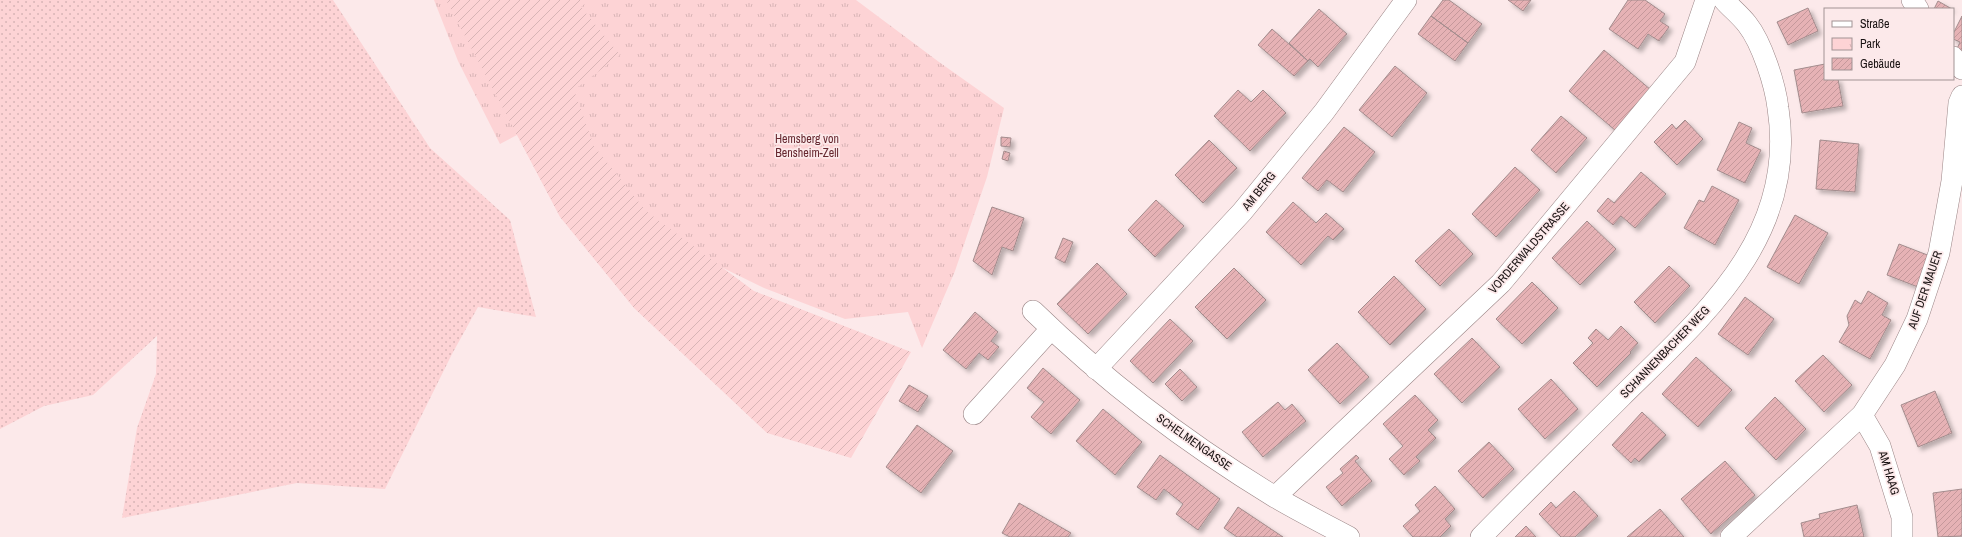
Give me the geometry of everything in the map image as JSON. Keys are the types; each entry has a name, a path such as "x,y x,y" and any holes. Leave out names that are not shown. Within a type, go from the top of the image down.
{"street":[{"name":"AM BERG","path":"1096,369 1242,212 1324,112 1406,0"},
{"name":"VORDERWALDSTRASSE","path":"1275,497 1501,283 1685,62 1706,0"},
{"name":"SCHANNENBACHER WEG","path":"1481,537 1704,314 1753,249 1772,204 1780,164 1782,131 1776,90 1765,60 1748,25 1724,0"},
{"path":"1954,58 1962,69"},
{"name":"AUF DER MAUER","path":"1731,537 1862,414 1895,365 1917,319 1939,253 1952,181 1959,103 1962,96"},
{"name":"SCHELMENGASSE","path":"1033,311 1096,369 1184,437 1275,497 1349,537"},
{"path":"974,414 1051,329"},
{"name":"AM HAAG","path":"1862,414 1882,452 1902,517 1902,537"}],"green space":[{"path":"0,0 333,0 430,148 510,220 536,317 478,307 452,354 385,489 297,483 122,518 137,428 156,374 157,336 93,395 44,406 0,429"},
{"name":"Hemsberg von Bensheim-Zell","path":"434,0 856,0 1004,108 987,177 955,271 922,348 908,312 845,319 764,288 682,248 637,209 560,112 500,144 458,61"},
{"path":"446,0 589,0 581,7 620,55 574,90 594,146 646,211 754,291 911,352 851,458 767,433 634,308 560,217"}],"building":[{"path":"1443,0 1449,0 1482,24 1468,43 1431,16"},
{"path":"1508,0 1531,0 1523,11"},
{"path":"1628,0 1645,0 1665,14 1660,21 1669,27 1659,41 1648,34 1638,49 1609,29"},
{"path":"1938,1 1950,8 1934,8"},
{"path":"1808,8 1818,31 1788,45 1777,22"},
{"path":"1319,9 1347,34 1318,67 1310,59 1308,61 1289,43"},
{"path":"1431,16 1468,43 1455,61 1418,34"},
{"path":"1962,16 1962,56 1955,53 1960,42 1954,39 1954,32"},
{"path":"1272,29 1308,61 1294,76 1258,45"},
{"path":"1604,50 1651,90 1616,131 1569,91"},
{"path":"1824,64 1824,80 1838,80 1843,106 1802,113 1794,70"},
{"path":"1395,66 1427,93 1392,137 1359,110"},
{"path":"1238,90 1251,102 1263,90 1286,113 1250,151 1214,116"},
{"path":"1561,116 1587,138 1556,173 1531,150"},
{"path":"1685,120 1703,139 1677,165 1654,142 1672,124 1676,129"},
{"path":"1739,122 1752,128 1746,143 1761,150 1745,183 1717,170"},
{"path":"1344,127 1375,152 1343,192 1327,180 1318,191 1302,178"},
{"path":"1001,137 1011,138 1010,147 1001,146"},
{"path":"1209,140 1237,168 1203,203 1175,175"},
{"path":"1820,140 1859,144 1855,192 1816,189"},
{"path":"1004,151 1010,153 1008,161 1002,159"},
{"path":"1515,167 1540,190 1496,237 1472,214"},
{"path":"1641,172 1666,194 1635,228 1621,216 1613,225 1597,211 1608,198 1614,203"},
{"path":"1712,186 1739,200 1715,245 1684,228 1699,200 1704,202"},
{"path":"1156,200 1184,226 1155,257 1128,230"},
{"path":"1293,202 1316,223 1326,213 1344,229 1333,240 1328,236 1301,265 1266,232"},
{"path":"992,207 1024,218 1013,251 1002,247 992,275 973,261"},
{"path":"1795,215 1828,233 1799,284 1767,267"},
{"path":"1587,221 1616,249 1580,285 1552,258"},
{"path":"1449,229 1473,254 1440,286 1415,261"},
{"path":"1063,238 1073,242 1065,263 1055,258"},
{"path":"1899,244 1930,256 1918,287 1887,275"},
{"path":"1097,263 1127,294 1088,334 1057,304"},
{"path":"1669,266 1690,286 1655,323 1634,302"},
{"path":"1234,268 1266,300 1227,339 1195,307"},
{"path":"1394,276 1426,309 1390,345 1358,312"},
{"path":"1532,282 1558,308 1522,344 1496,319"},
{"path":"1868,291 1888,303 1882,315 1891,320 1870,359 1839,342 1849,325 1847,316 1855,300 1861,304"},
{"path":"1745,297 1774,319 1748,355 1718,334"},
{"path":"975,312 998,332 991,341 999,347 988,360 979,353 966,369 943,350"},
{"path":"1170,319 1193,341 1153,383 1130,361"},
{"path":"1621,326 1638,343 1630,352 1631,353 1597,387 1573,363 1593,343 1588,338 1596,329 1608,340"},
{"path":"1472,338 1500,367 1462,403 1434,374"},
{"path":"1337,343 1369,377 1340,404 1308,370"},
{"path":"1823,355 1852,385 1824,412 1795,381"},
{"path":"1696,357 1732,390 1698,427 1662,394"},
{"path":"1043,368 1080,400 1051,434 1031,417 1044,402 1027,388"},
{"path":"1180,369 1197,387 1182,401 1165,384"},
{"path":"1551,379 1578,409 1545,439 1518,409"},
{"path":"909,385 928,396 918,412 899,401"},
{"path":"1935,391 1952,433 1918,447 1901,405"},
{"path":"1415,395 1438,420 1428,430 1436,438 1416,457 1420,461 1404,475 1389,459 1403,446 1383,424"},
{"path":"1775,397 1806,429 1776,460 1745,428"},
{"path":"1278,402 1285,410 1292,404 1306,421 1263,457 1242,432"},
{"path":"1103,409 1142,442 1115,475 1076,441"},
{"path":"1642,412 1666,435 1639,462 1635,458 1631,463 1612,445"},
{"path":"917,425 953,451 921,493 886,467"},
{"path":"1489,442 1514,469 1483,498 1458,471"},
{"path":"1160,455 1220,499 1198,530 1176,514 1183,504 1164,489 1156,500 1137,487"},
{"path":"1356,455 1359,458 1355,461 1372,481 1342,506 1326,487 1343,473 1340,469"},
{"path":"1725,461 1755,495 1711,534 1681,499"},
{"path":"1435,486 1455,509 1445,519 1451,526 1440,537 1413,537 1403,526 1420,511 1415,505"},
{"path":"1962,489 1962,536 1938,537 1933,493"},
{"path":"1574,491 1598,516 1575,537 1561,537 1539,514 1551,502 1556,508"},
{"path":"1019,503 1071,533 1068,537 1010,537 1002,533"},
{"path":"1857,505 1864,537 1804,537 1801,523 1820,518 1819,514"},
{"path":"1238,507 1283,537 1237,537 1224,528"},
{"path":"1660,509 1684,537 1627,537"},
{"path":"1526,526 1536,537 1515,537"}]}
